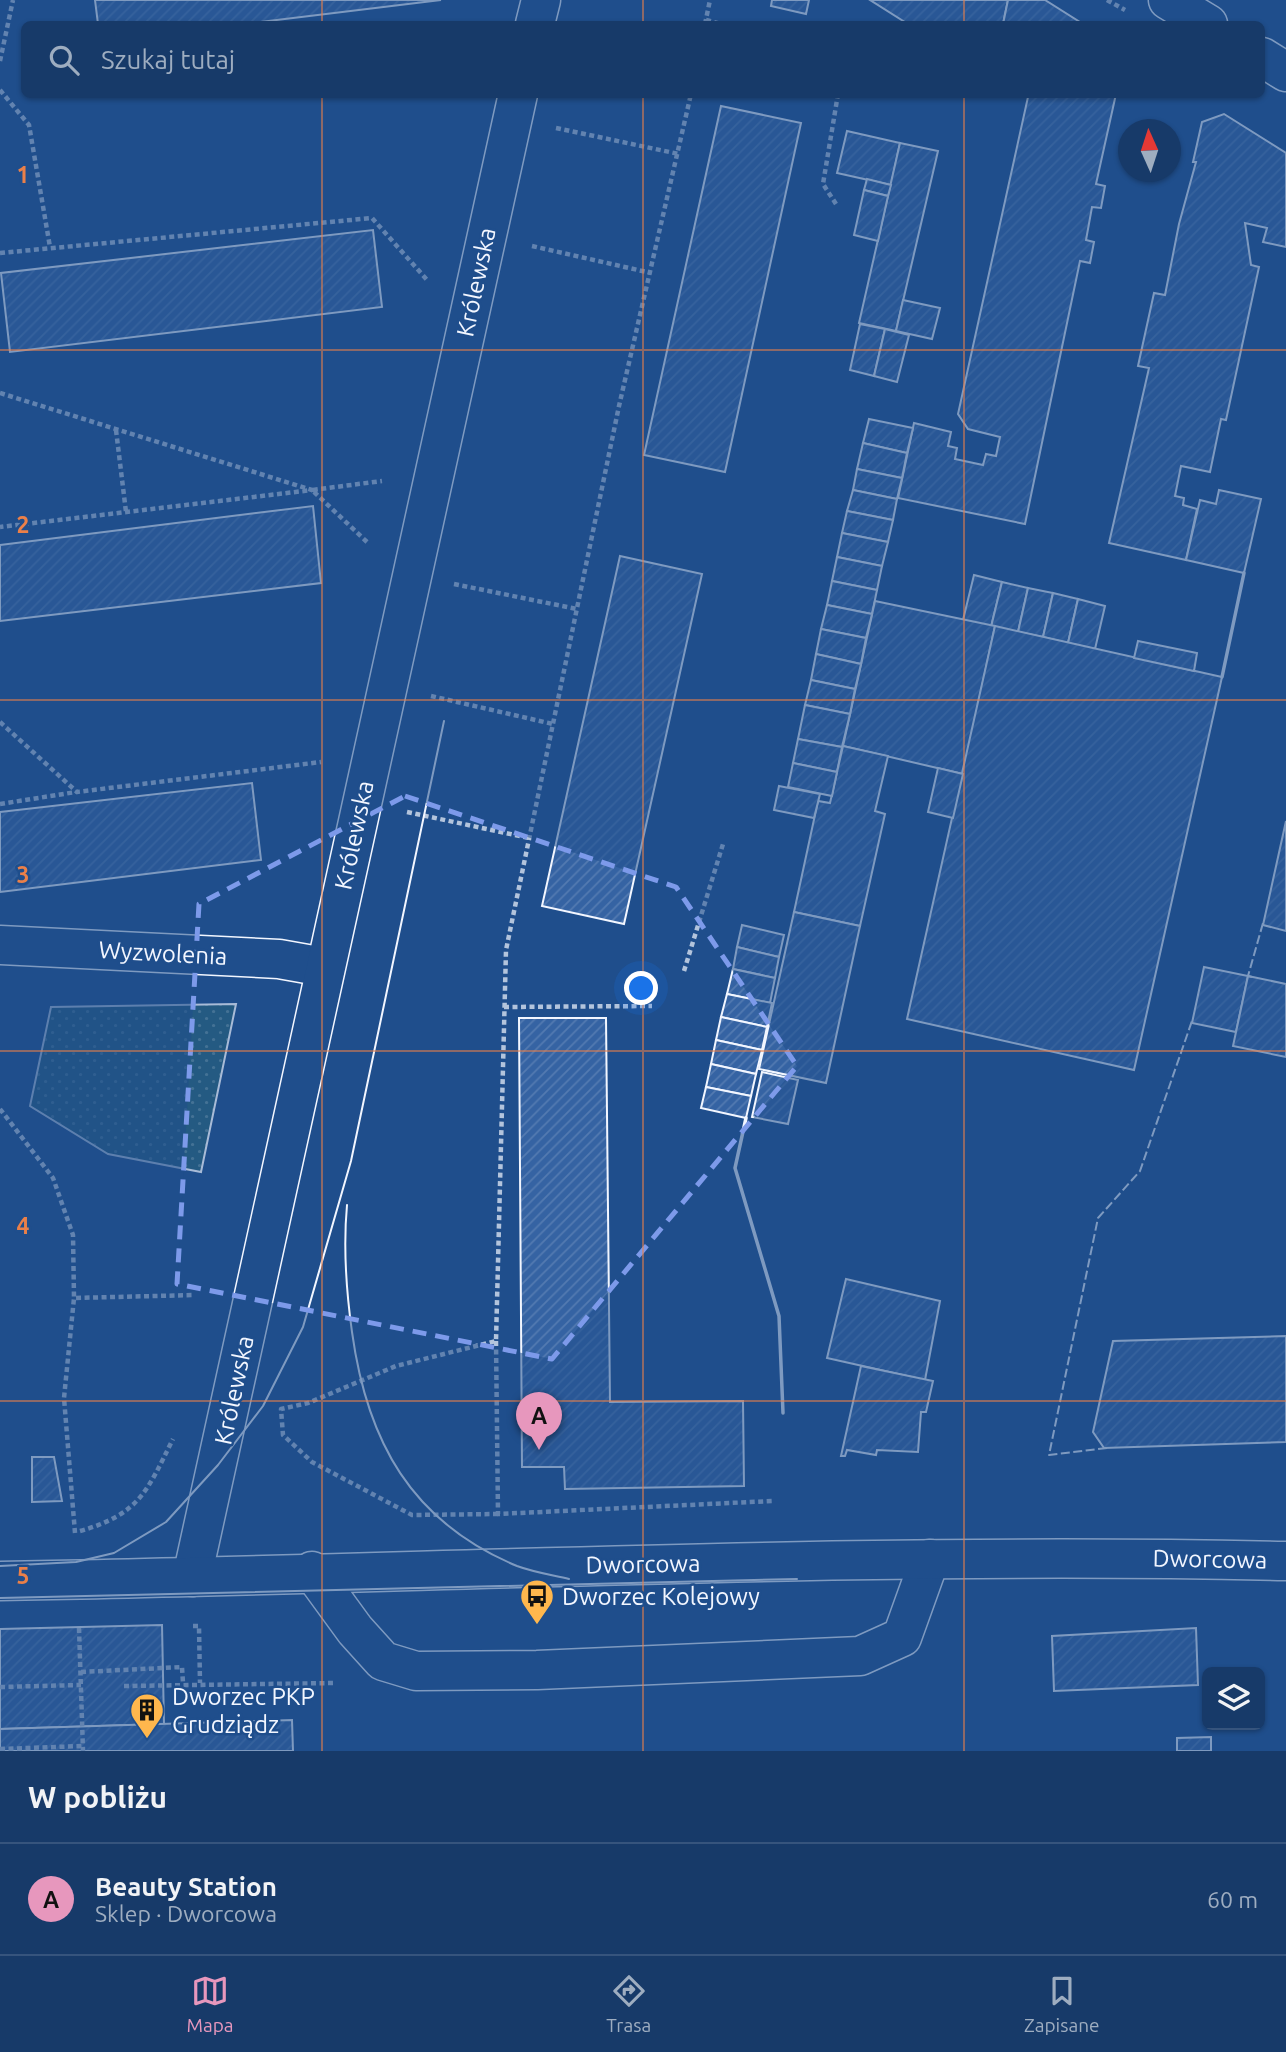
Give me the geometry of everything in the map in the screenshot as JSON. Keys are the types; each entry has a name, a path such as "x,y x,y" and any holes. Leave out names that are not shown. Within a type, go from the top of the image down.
{"street":[{"path":"536,21 541,0"},
{"path":"1168,0 1203,21"},
{"path":"1265,59 1286,72"},
{"name":"Królewska","path":"192,1577 515,106"},
{"name":"Wyzwolenia","path":"0,946 279,958 324,967"},
{"path":"312,1571 355,1630 383,1661 416,1671 537,1670 860,1656 902,1637 930,1559"},
{"name":"Dworcowa","path":"0,1581 192,1577 312,1571 930,1559 1286,1561"}],"path":[{"path":"0,61 13,0"},
{"path":"706,21 710,0"},
{"path":"0,90 29,125 50,247"},
{"path":"498,1514 496,1340 506,950 577,609 690,98"},
{"path":"835,204 823,184 837,98"},
{"path":"515,106 679,154"},
{"path":"0,253 372,218 428,281"},
{"path":"486,235 651,273"},
{"path":"0,393 312,490 368,542"},
{"path":"116,429 126,512"},
{"path":"0,527 382,481"},
{"path":"411,576 577,609"},
{"path":"387,686 553,724"},
{"path":"0,722 77,792"},
{"path":"0,804 321,762"},
{"path":"361,802 529,838"},
{"path":"684,971 723,844"},
{"path":"504,1007 652,1006"},
{"path":"0,1109 53,1178 73,1236 74,1298 64,1398 75,1532 123,1514 145,1494 175,1435"},
{"path":"74,1298 195,1295"},
{"path":"496,1340 396,1366 308,1403 281,1409 283,1435 312,1462 412,1515 498,1514 772,1501"},
{"path":"185,1626 199,1626 200,1683"},
{"path":"66,1628 92,1628"},
{"path":"0,1749 83,1749 79,1628"},
{"path":"81,1672 182,1667 183,1683"},
{"path":"124,1686 183,1683 335,1683"},
{"path":"0,1688 81,1685"}],"highlighted area":[{"path":"405,796 676,887 797,1066 552,1359 177,1284 199,904"}],"shaded area":[{"path":"236,1004 201,1172 108,1154 30,1106 51,1007"}],"building":[{"path":"95,0 441,0 268,21 98,21"},
{"path":"772,0 809,0 806,14 771,6"},
{"path":"870,0 1008,0 1004,21 903,21"},
{"path":"1008,0 1045,0 1078,21 1004,21"},
{"path":"1028,98 1115,98 1096,184 1105,186 1101,208 1092,207 1086,240 1094,242 1090,263 1080,261 1025,524 898,498 914,423 951,432 948,446 957,448 955,459 983,465 986,454 996,456 1000,437 968,429 958,414"},
{"path":"721,106 801,123 725,472 644,455"},
{"path":"1224,114 1286,153 1286,247 1263,242 1267,228 1245,223 1251,265 1259,267 1226,420 1221,419 1210,472 1181,466 1175,496 1184,498 1183,505 1197,509 1186,560 1109,543 1149,368 1138,366 1154,293 1165,295 1179,224 1196,162 1193,162 1202,122"},
{"path":"847,131 900,143 891,185 837,173"},
{"path":"900,143 938,151 896,331 859,323"},
{"path":"867,179 891,185 888,196 864,190"},
{"path":"864,190 888,196 878,241 854,235"},
{"path":"373,230 382,307 10,352 1,273"},
{"path":"903,300 940,308 932,339 896,331"},
{"path":"860,324 885,329 874,376 850,370"},
{"path":"885,329 909,335 897,382 874,376"},
{"path":"869,419 913,428 907,453 863,443"},
{"path":"863,443 907,453 902,478 857,469"},
{"path":"857,469 902,478 897,499 853,490"},
{"path":"853,490 897,499 893,520 847,511"},
{"path":"1219,490 1261,499 1244,573 1186,560 1200,500 1216,504"},
{"path":"313,506 321,583 0,621 0,545"},
{"path":"847,511 893,520 888,542 842,533"},
{"path":"842,533 888,542 882,566 837,557"},
{"path":"620,556 702,574 624,924 542,906"},
{"path":"837,557 882,566 877,590 832,581"},
{"path":"974,575 1002,582 991,627 963,620"},
{"path":"832,581 877,590 872,614 827,605"},
{"path":"1002,582 1028,588 1018,632 991,627"},
{"path":"1028,588 1053,593 1043,637 1018,632"},
{"path":"1053,593 1078,599 1068,643 1043,637"},
{"path":"1078,599 1105,606 1095,649 1068,643"},
{"path":"875,601 995,626 963,774 843,746"},
{"path":"827,605 872,614 866,638 821,629"},
{"path":"995,626 1222,677 1134,1070 907,1019"},
{"path":"821,629 866,638 861,664 816,654"},
{"path":"1138,641 1197,653 1194,671 1134,658"},
{"path":"816,654 861,664 855,689 811,680"},
{"path":"811,680 855,689 850,714 805,705"},
{"path":"805,705 850,714 842,747 798,739"},
{"path":"798,739 842,747 837,772 793,763"},
{"path":"843,746 888,756 875,811 885,814 860,926 794,912 818,801 830,803"},
{"path":"793,763 837,772 832,796 788,787"},
{"path":"938,768 963,774 953,818 928,812"},
{"path":"252,783 261,860 0,892 0,812"},
{"path":"779,786 820,794 814,818 774,810"},
{"path":"1286,821 1286,931 1263,925"},
{"path":"794,912 860,926 826,1083 759,1069"},
{"path":"742,925 784,935 779,957 737,947"},
{"path":"737,947 779,957 775,978 733,969"},
{"path":"1204,967 1248,976 1236,1032 1192,1023"},
{"path":"733,969 775,978 770,1003 727,994"},
{"path":"1248,976 1286,984 1286,1057 1233,1046"},
{"path":"727,994 772,1003 767,1027 721,1017"},
{"path":"721,1017 767,1027 762,1050 716,1040"},
{"path":"519,1018 606,1018 610,1402 743,1401 744,1486 565,1489 564,1467 522,1467"},
{"path":"716,1040 762,1050 756,1074 711,1064"},
{"path":"711,1064 756,1074 751,1096 706,1087"},
{"path":"762,1072 798,1080 788,1124 752,1117"},
{"path":"706,1087 751,1096 746,1118 701,1108"},
{"path":"846,1279 940,1301 925,1380 827,1358"},
{"path":"1286,1336 1286,1442 1104,1448 1093,1432 1113,1341"},
{"path":"861,1366 933,1381 926,1412 921,1412 918,1452 877,1450 876,1455 847,1450 845,1456 841,1456"},
{"path":"32,1457 54,1457 62,1501 32,1502"},
{"path":"162,1625 164,1724 0,1729 0,1629"},
{"path":"1196,1628 1198,1685 1054,1691 1052,1636"},
{"name":"Dworzec PKP Grudziądz","path":"292,1720 293,1751 0,1751 0,1729"},
{"path":"1211,1737 1211,1751 1177,1751 1177,1738"}],"tram line":[{"path":"0,1566 76,1562 114,1553 166,1522 218,1465 263,1406 303,1327 351,1161 444,721"},
{"path":"347,1205 347,1284 359,1372 369,1408 400,1473 422,1501 449,1526 480,1548 517,1566 569,1579"},
{"path":"0,1598 797,1579"}],"fence":[{"path":"1252,977 1248,976 1263,923"},
{"path":"1107,1448 1049,1455 1098,1218 1140,1171 1193,1018"}],"wall":[{"path":"1222,677 1244,573"},
{"path":"746,1118 735,1168 779,1316 783,1413"}],"place":[{"name":"Beauty Station","path":"539,1450"},
{"name":"Dworzec Kolejowy","path":"537,1626"},
{"name":"Dworzec PKP Grudziądz","path":"147,1740"}]}
